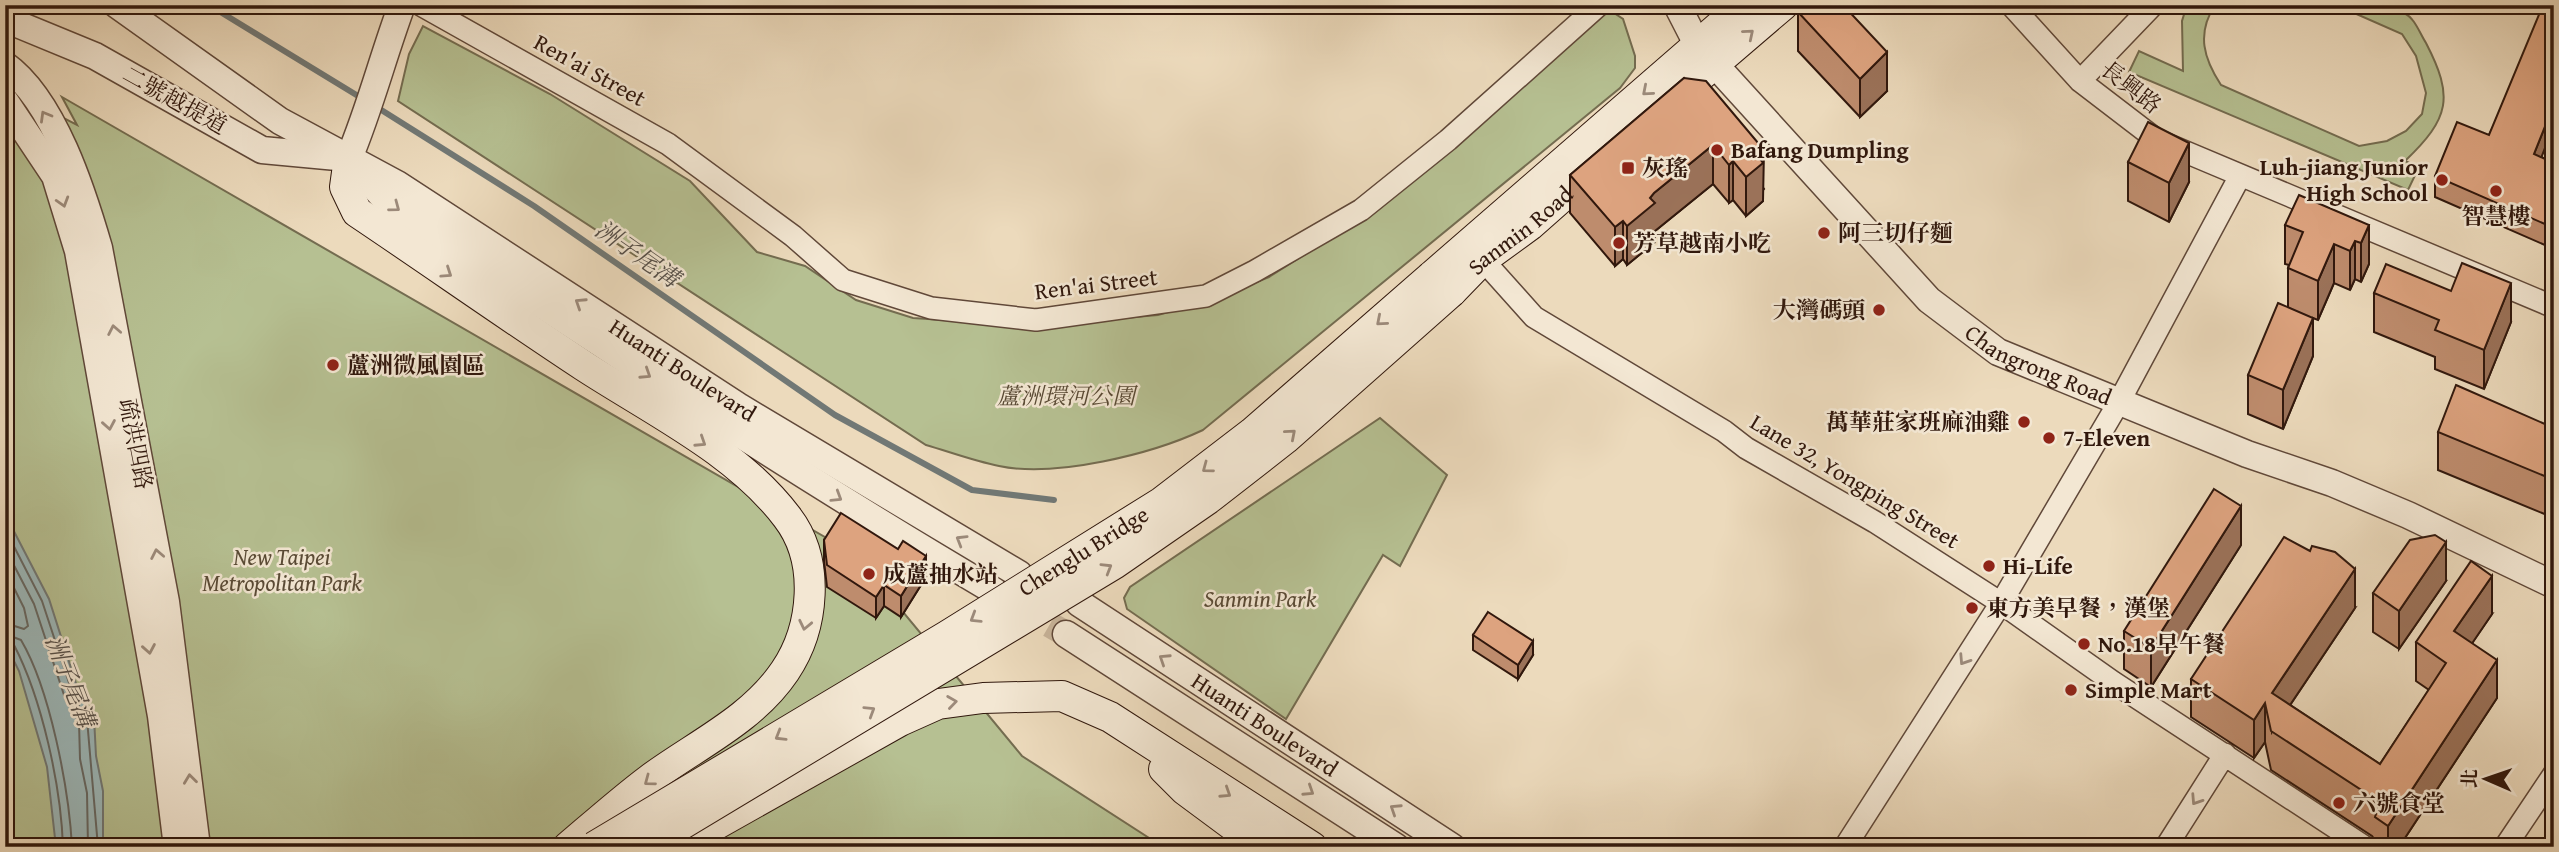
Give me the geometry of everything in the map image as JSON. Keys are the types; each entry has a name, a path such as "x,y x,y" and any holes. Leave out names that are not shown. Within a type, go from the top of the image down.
{"main road":[{"name":"Sanmin Road","path":"1442,284 1475,252 1530,225 1706,55 1744,5"},
{"name":"Sanmin Road","path":"1706,55 1783,5"},
{"path":"349,158 345,187 357,212 562,352 724,457 789,519 802,546 811,582 800,645 762,700 649,780 568,847"},
{"name":"Chenglu Bridge","path":"594,847 947,636 1162,502 1442,284"},
{"name":"Chenglu Bridge","path":"644,847 1114,564 1208,499 1285,439 1442,284"},
{"path":"676,847 900,721 938,704 983,698 1062,696 1110,716 1312,847"},
{"path":"1110,716 1185,790 1260,845"}],"street":[{"name":"Huanti Boulevard","path":"117,5 280,121 397,184 738,406 1019,574"},
{"path":"349,158 402,5"},
{"name":"Ren'ai Street","path":"422,5 668,144 793,236 843,280 931,308 1036,320 1206,296 1255,271 1362,210 1448,139 1599,5"},
{"name":"Changrong Road","path":"1677,5 1706,55 1929,300 1998,352 2408,514 2554,585"},
{"name":"長興路","path":"2011,5 2080,81 2157,140 2554,307"},
{"path":"2080,81 2153,5"},
{"name":"二號越提道","path":"5,19 95,56 262,150 349,158"},
{"name":"疏洪四路","path":"5,65 20,76 47,118 83,192 99,248 166,601 197,847"},
{"name":"疏洪四路","path":"5,101 55,176 78,251 161,716 177,847"},
{"name":"Huanti Boulevard","path":"349,158 389,204 720,423 994,591"},
{"path":"1845,847 2001,603 2119,402 2240,176"},
{"name":"Lane 32, Yongping Street","path":"1475,252 1534,317 1724,431 1746,448 1875,522 2001,603 2113,682 2365,847"},
{"name":"Huanti Boulevard","path":"1079,603 1452,847"},
{"name":"Huanti Boulevard","path":"1066,634 1396,847"},
{"path":"2166,847 2225,754"},
{"path":"2505,847 2554,774"}],"green space":[{"path":"2187,5 2215,5 2206,26 2204,46 2210,66 2221,85 2359,146 2387,141 2406,131 2422,114 2426,93 2416,56 2402,34 2336,5 2379,6 2396,9 2408,15 2417,26 2435,62 2444,93 2439,119 2420,146 2405,161 2419,167 2408,190 2129,72 2139,51 2183,71 2182,21"},
{"name":"蘆洲環河公園","path":"1605,13 1614,13 1623,19 1635,56 1635,68 1620,88 1203,430 1157,447 1103,462 1047,469 999,466 926,445 398,101 409,54 423,26 550,94 690,181 757,252 805,266 856,300 913,318 1031,326 1158,315 1219,297 1269,277 1364,217"},
{"name":"蘆洲微風園區","path":"5,88 77,125 62,97 856,555 1022,756 1163,847 5,847"},
{"name":"Sanmin Park","path":"1380,418 1447,475 1400,566 1383,555 1286,719 1127,609 1124,598 1130,587"}],"water":[{"path":"5,514 49,599 80,696 94,717 96,756 103,791 103,841 108,847 56,847 47,767 19,671 5,643"}],"building":[{"path":"1805,5 1843,5 1887,52 1860,79 1798,12"},
{"path":"2543,5 2554,5 2554,104 2534,154 2554,163 2554,228 2435,176 2457,122 2489,135"},
{"path":"1684,78 1706,81 1764,150 1758,156 1763,163 1746,177 1733,161 1729,165 1713,145 1654,193 1650,198 1655,203 1627,226 1623,221 1615,227 1570,175"},
{"path":"2148,122 2189,143 2169,183 2128,162"},
{"path":"2299,195 2369,225 2361,243 2355,241 2350,251 2334,244 2318,281 2288,268 2303,232 2285,225"},
{"path":"2462,263 2511,283 2484,350 2435,330 2439,320 2374,293 2386,264 2451,291"},
{"path":"2278,303 2313,318 2283,390 2248,375"},
{"path":"2456,385 2554,428 2554,480 2438,432"},
{"path":"2214,489 2241,506 2151,648 2124,631"},
{"path":"841,513 898,549 903,541 926,556 901,596 884,585 876,597 827,565 824,540"},
{"path":"2435,535 2446,542 2399,611 2373,593 2410,540"},
{"path":"2284,537 2310,551 2312,546 2335,552 2355,569 2272,693 2380,764 2446,663 2416,642 2471,561 2492,576 2454,631 2497,660 2388,826 2375,817 2378,808 2372,797 2271,731 2265,703 2254,720 2191,679"},
{"path":"1488,612 1533,641 1518,665 1473,635"}],"waterway":[{"name":"洲子尾溝","path":"209,5 363,99"},
{"name":"洲子尾溝","path":"375,106 534,206 835,415 972,490 1054,500"}],"tunnel":[{"path":"1016,605 1066,634"}],"place":[{"name":"Bafang Dumpling","path":"1717,150"},
{"name":"灰瑤","path":"1628,168"},
{"name":"Luh-jiang Junior High School","path":"2442,180"},
{"name":"智慧樓","path":"2496,191"},
{"name":"阿三切仔麵","path":"1824,233"},
{"name":"芳草越南小吃","path":"1619,243"},
{"name":"大灣碼頭","path":"1879,310"},
{"name":"蘆洲微風園區","path":"333,365"},
{"name":"萬華莊家班麻油雞","path":"2024,422"},
{"name":"7-Eleven","path":"2049,438"},
{"name":"Hi-Life","path":"1989,566"},
{"name":"成蘆抽水站","path":"869,574"},
{"name":"東方美早餐，漢堡","path":"1972,608"},
{"name":"No.18早午餐","path":"2084,644"},
{"name":"Simple Mart","path":"2071,690"},
{"name":"六號食堂","path":"2339,803"}],"park label":[{"name":"New Taipei Metropolitan Park","path":"282,570"}]}
